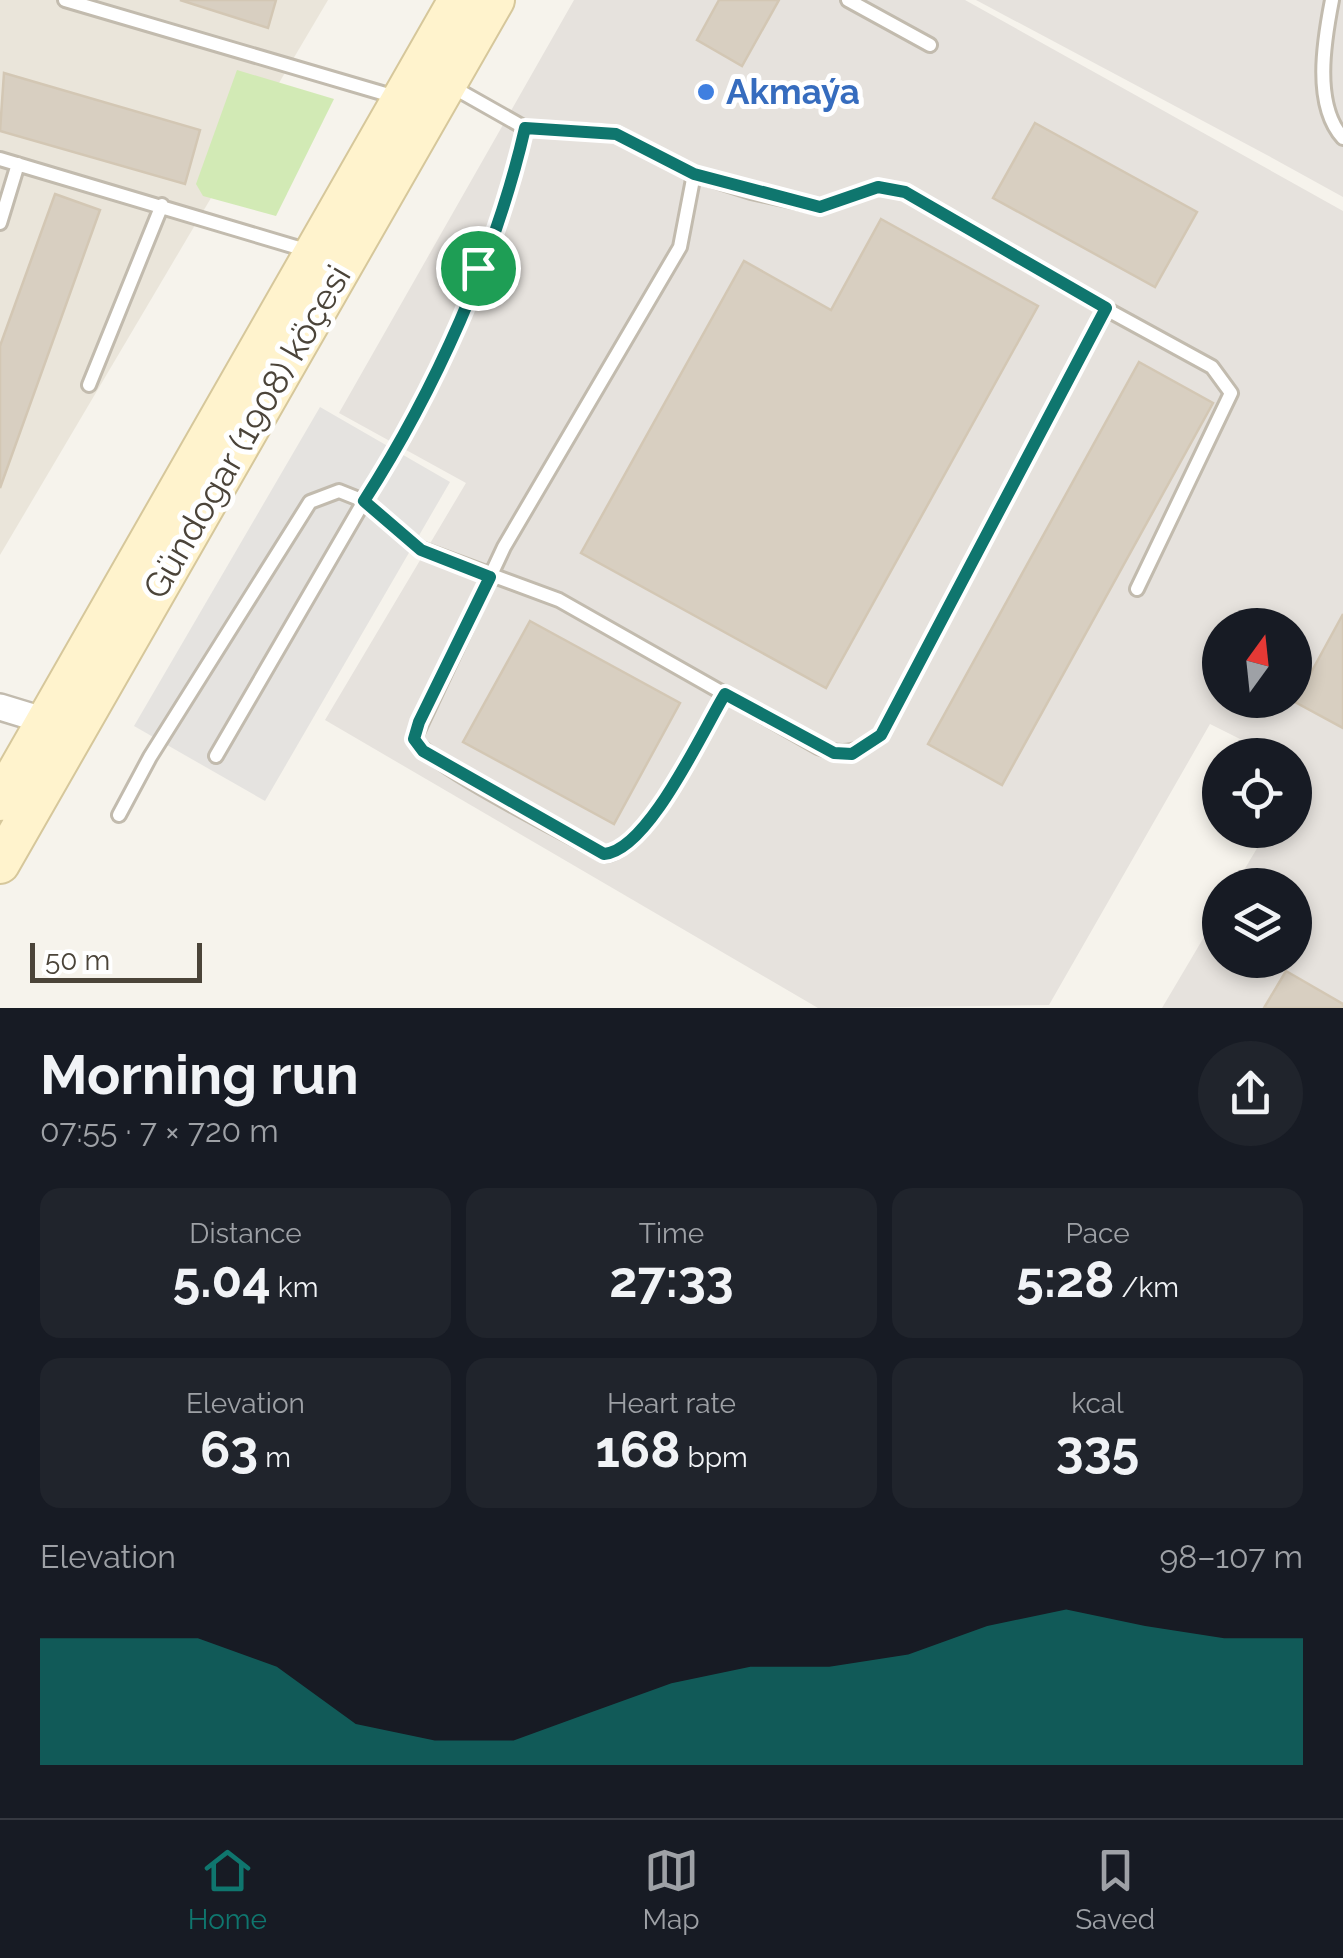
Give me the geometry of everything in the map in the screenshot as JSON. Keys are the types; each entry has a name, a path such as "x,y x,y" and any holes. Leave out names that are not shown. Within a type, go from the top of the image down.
{"main road":[{"name":"Gündogar (1908) köçesi","path":"0,864 60,728 315,252 458,0"},
{"name":"Gündogar (1908) köçesi","path":"0,801 60,728 495,0"}],"street":[{"path":"0,707 60,728"}],"lane":[{"path":"65,0 402,99"},
{"path":"848,0 930,45"},
{"path":"1332,0 1323,47 1330,123 1343,138"},
{"path":"447,84 525,128 616,134 694,174 820,207 878,187 905,192 1212,367 1231,393 1136,589"},
{"path":"216,756 442,360 514,176 525,128"},
{"path":"0,159 315,252"},
{"path":"0,223 18,164"},
{"path":"694,174 680,247 490,577 414,739 423,751 604,854 629,846 644,830 725,694"},
{"path":"89,385 162,205"},
{"path":"119,815 310,502 339,491 364,501 421,550 559,600 834,753 852,754 881,735 1106,308"}],"shaded area":[{"path":"0,0 328,0 0,555"},
{"path":"574,0 965,0 1343,211 1343,1008 1162,1008 1202,940 1202,978 1312,978 1312,868 1245,868 1257,848 1312,848 1312,738 1238,738 1210,724 1049,1005 818,1008 325,720 466,483 339,413"},
{"path":"976,0 1343,0 1343,197 1265,154"},
{"path":"320,407 450,482 265,801 134,726"}],"green space":[{"path":"237,70 334,99 276,216 203,196 196,184"}],"building":[{"path":"180,0 276,0 268,28"},
{"path":"719,0 779,0 742,66 697,40"},
{"path":"4,73 200,130 185,184 0,131"},
{"path":"1035,123 1197,212 1155,287 993,198"},
{"path":"55,194 100,210 0,488 0,346"},
{"path":"881,219 1038,306 826,688 581,553 744,261 831,310"},
{"path":"1139,362 1213,403 1002,785 928,744"},
{"path":"1343,614 1343,728 1312,711 1312,671"},
{"path":"530,621 680,703 614,824 463,742"},
{"path":"1282,978 1298,978 1343,1004 1343,1008 1264,1008"}],"place":[{"name":"Аkmaýa","path":"706,92"}],"route":[{"path":"525,128 616,134 694,174 820,207 878,187 905,192 1106,308 881,735 852,754 834,753 725,694 644,830 629,846 615,854 604,854 423,751 414,739 490,577 421,550 364,501 388,464 442,360 478,268 514,176 525,128"}]}
